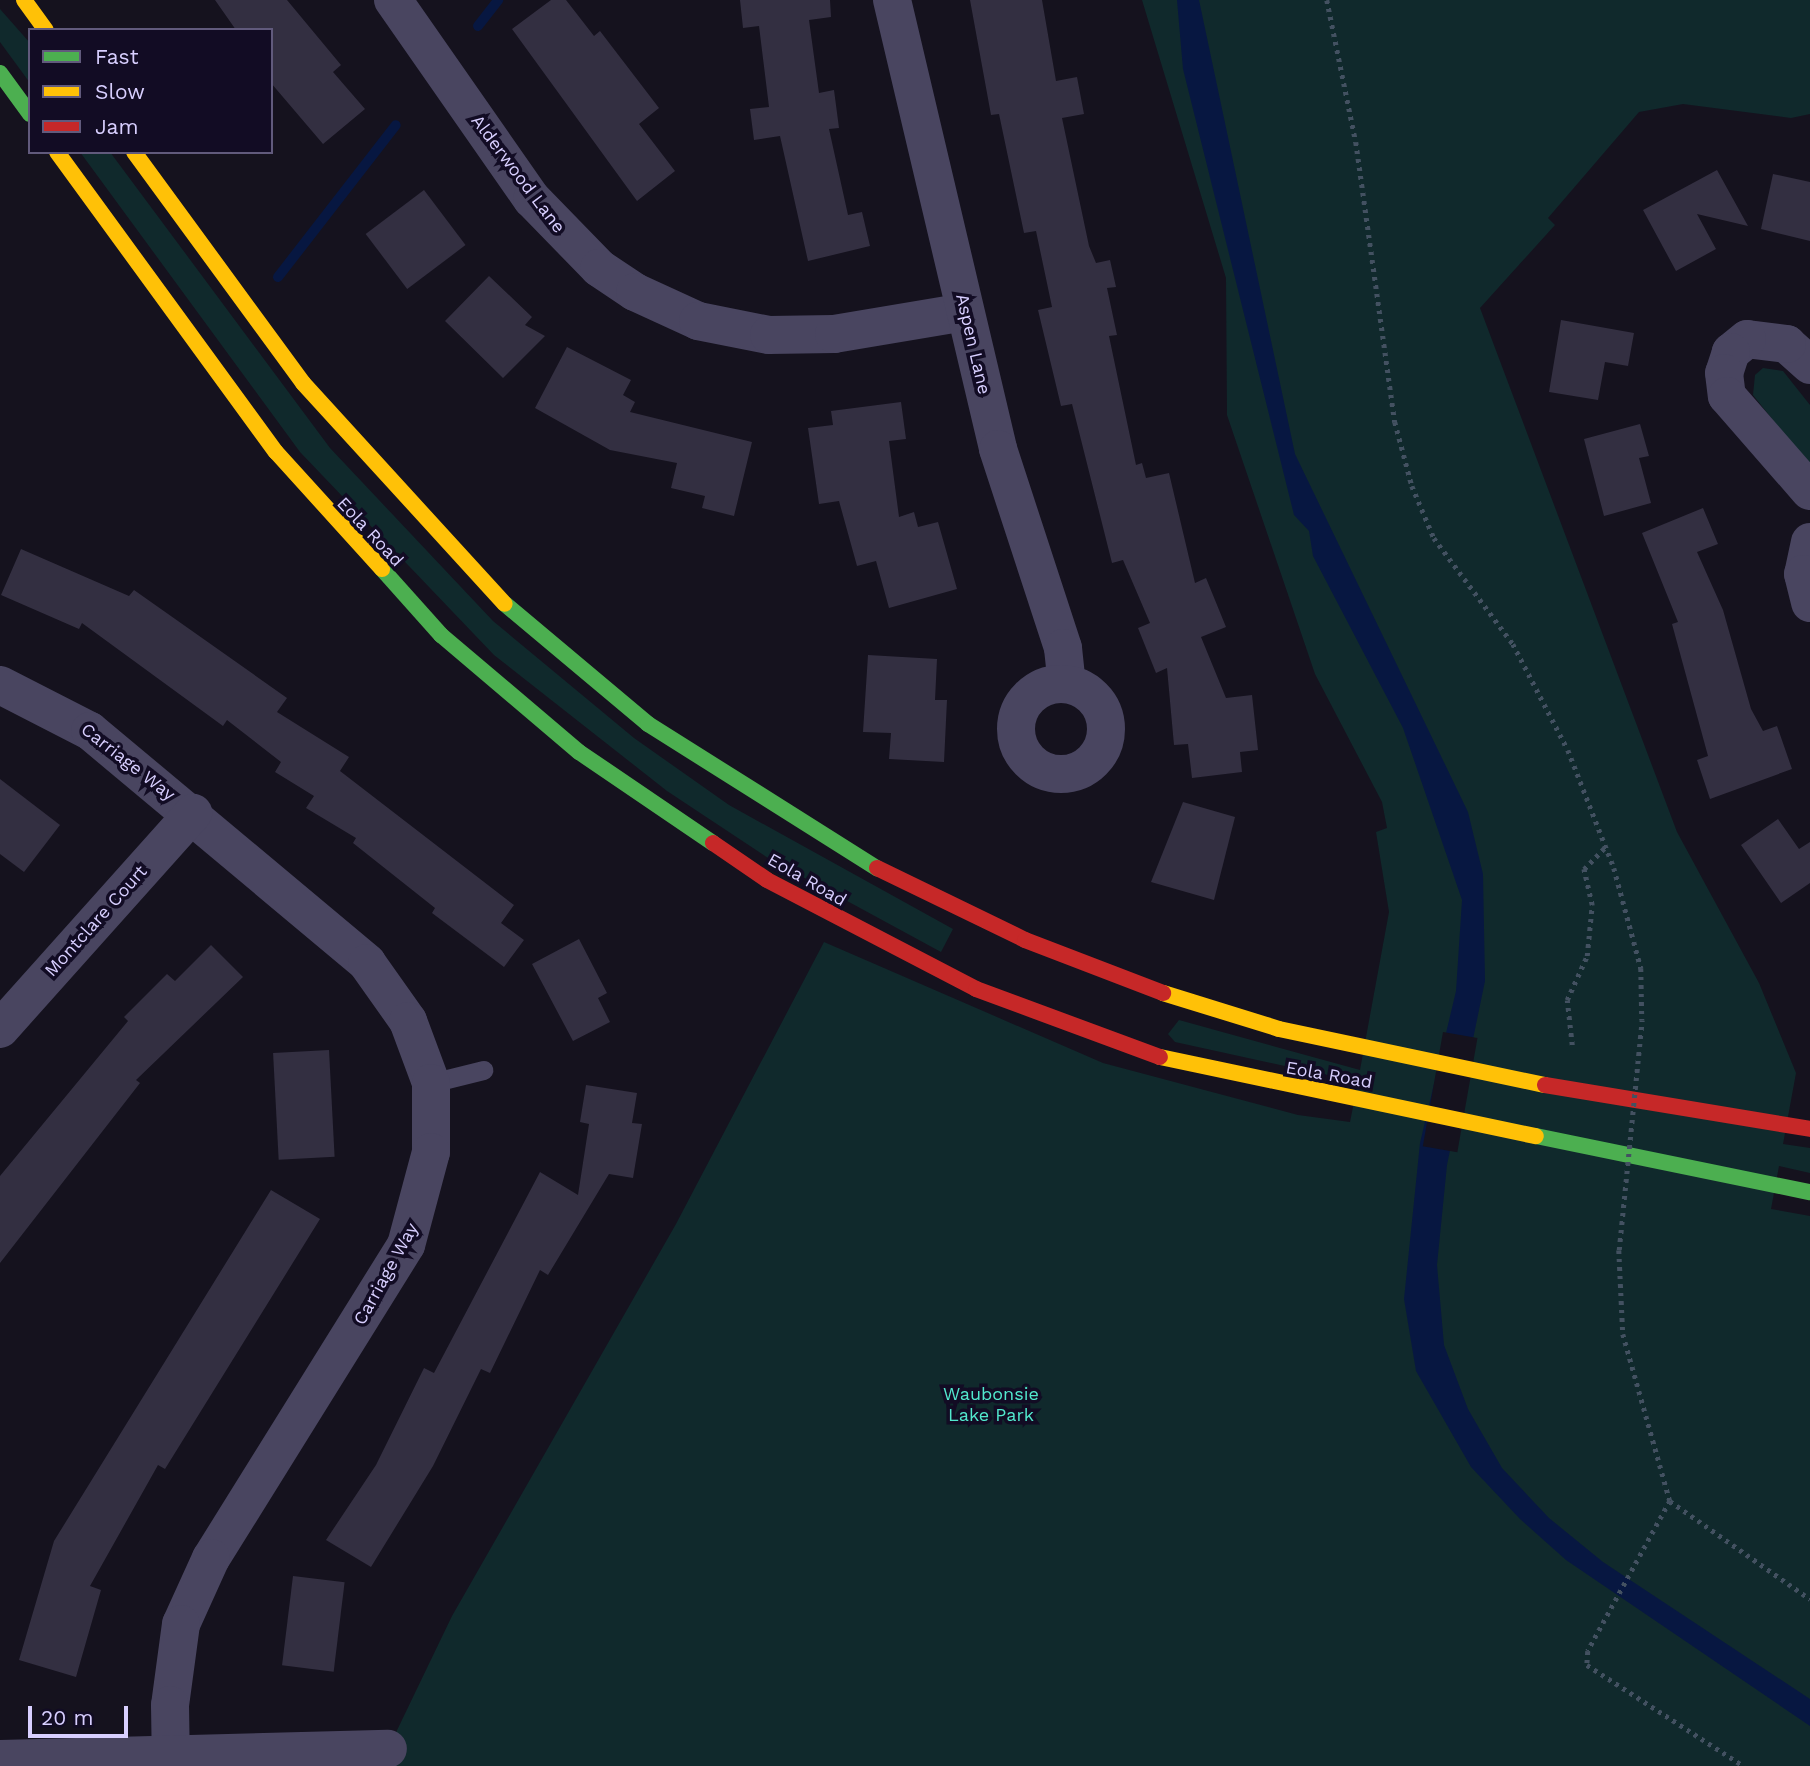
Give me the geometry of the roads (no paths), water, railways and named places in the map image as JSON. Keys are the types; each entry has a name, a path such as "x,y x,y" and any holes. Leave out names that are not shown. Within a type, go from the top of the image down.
{"main road":[{"path":"24,0 45,28"},
{"path":"0,73 28,111"},
{"name":"Eola Road","path":"58,154 328,516 441,635 579,752 674,820 863,935 1035,1013 1169,1060 1503,1126 1810,1192"},
{"name":"Eola Road","path":"135,154 351,444 527,625 648,724 839,849 1026,940 1199,1005 1397,1058 1512,1080 1810,1129"}],"street":[{"name":"Alderwood Lane","path":"393,0 533,199 599,268 635,292 698,321 769,335 834,334 965,312"},
{"name":"Aspen Lane","path":"892,0 965,312 1017,516 1063,648 1067,684"},
{"path":"1810,365 1787,344 1747,339 1731,352 1724,373 1727,396 1810,491"},
{"path":"1810,541 1803,574 1810,603"},
{"name":"Carriage Way","path":"0,685 72,719 193,813 367,963 408,1021 431,1083 431,1152 406,1245 211,1558 181,1624 170,1761"},
{"name":"Montclare Court","path":"0,1029 193,813"},
{"path":"0,1759 170,1761 388,1749"}],"lane":[{"path":"431,1083 483,1070"}],"water":[{"path":"1177,0 1199,0 1295,454 1468,812 1483,874 1485,981 1447,1165 1437,1265 1444,1345 1468,1409 1502,1468 1549,1518 1603,1562 1810,1699 1810,1726 1566,1560 1520,1519 1471,1467 1416,1371 1404,1299 1420,1143 1456,991 1462,900 1403,728 1313,556 1309,531 1294,515 1183,69"}],"waterway":[{"path":"478,26 498,0"},
{"path":"278,277 396,125"}],"park label":[{"name":"Waubonsie Lake Park","path":"991,1405"}]}
